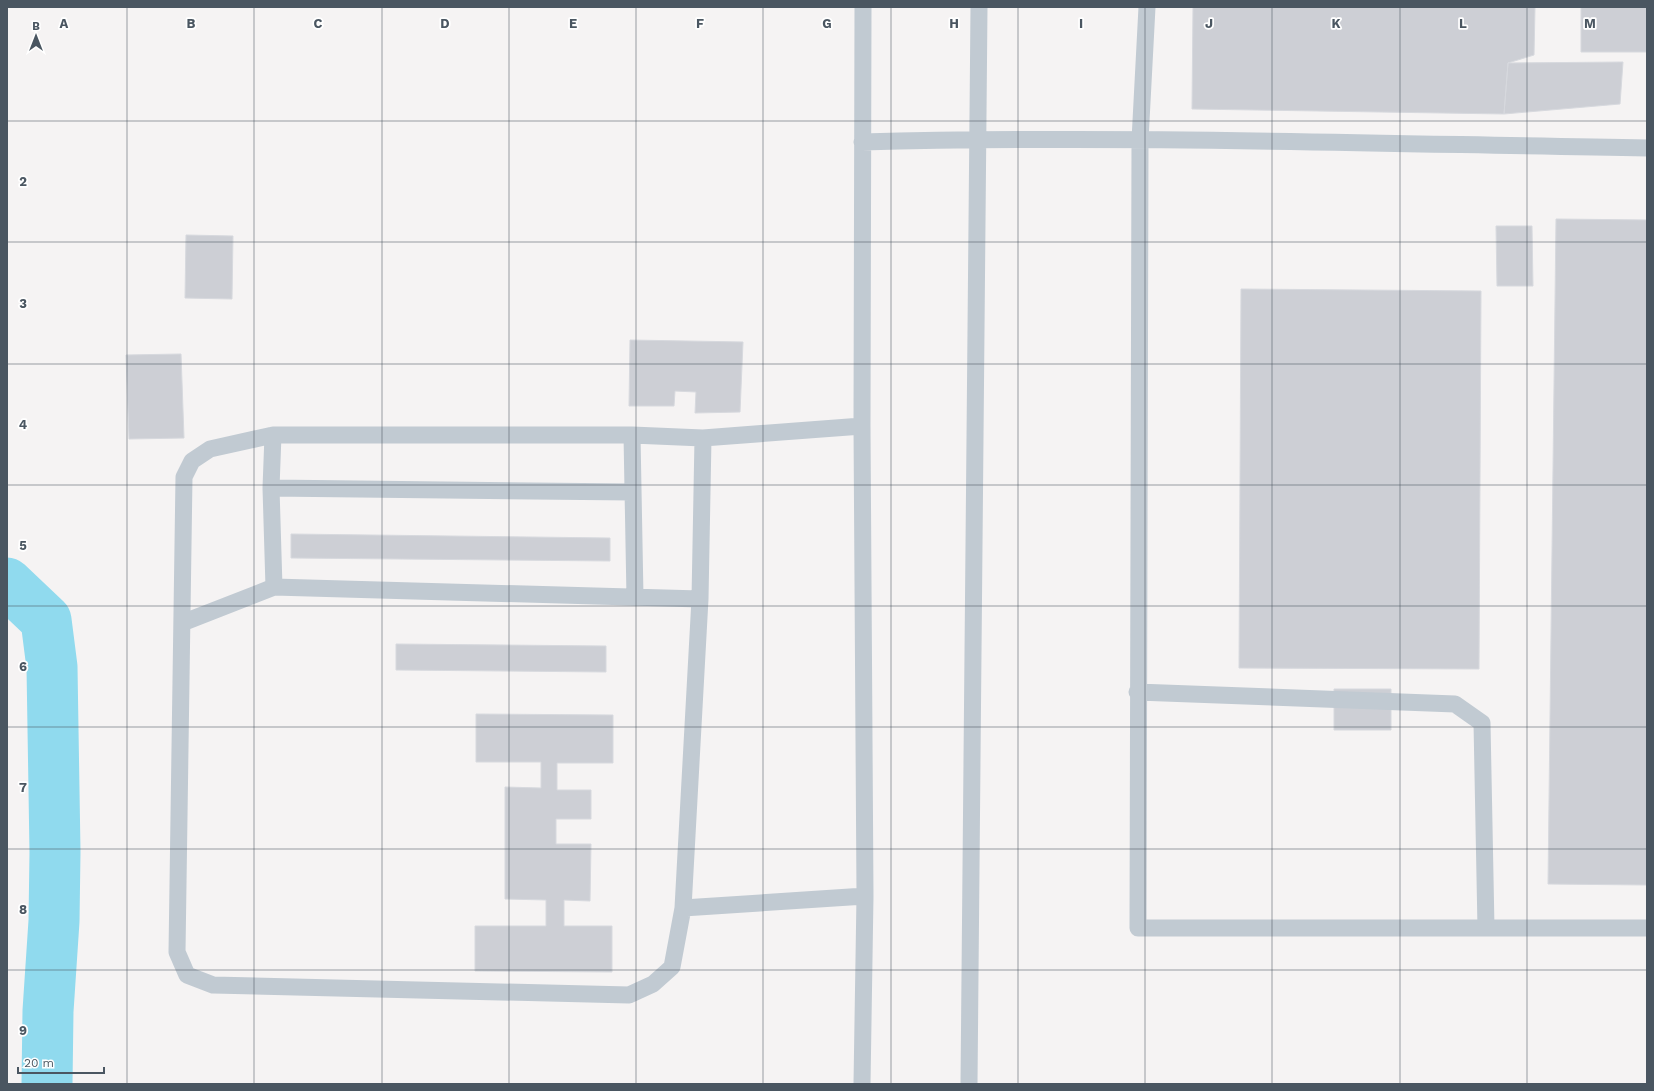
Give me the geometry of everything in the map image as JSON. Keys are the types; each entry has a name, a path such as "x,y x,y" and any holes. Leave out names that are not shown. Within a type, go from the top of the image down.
{"lane":[{"path":"862,7 862,426 865,896 862,1084"},
{"path":"969,1084 979,7"},
{"path":"1147,7 1140,140 1137,692 1138,928 1647,928"},
{"path":"862,142 978,139 1140,140 1647,148"},
{"path":"704,438 700,599 683,908 672,967 653,984 629,995 213,985 187,975 177,952 184,477 192,461 210,449 273,435 632,435 704,438 862,426"},
{"path":"273,435 271,488 274,587"},
{"path":"632,435 635,597"},
{"path":"271,488 632,492"},
{"path":"182,623 274,587 700,599"},
{"path":"1137,692 1456,704 1482,723 1486,928"},
{"path":"683,908 865,896"}],"building":[{"path":"1193,7 1535,7 1534,55 1508,63 1504,114 1192,109"},
{"path":"1581,7 1647,7 1647,52 1581,52"},
{"path":"1623,62 1620,104 1504,114 1508,63"},
{"path":"1556,219 1647,220 1647,885 1548,884"},
{"path":"1496,226 1532,226 1533,286 1497,286"},
{"path":"186,235 233,236 232,299 185,298"},
{"path":"1241,289 1481,291 1479,669 1239,668"},
{"path":"630,340 743,342 740,412 695,413 696,392 675,391 674,406 629,406"},
{"path":"181,354 184,438 129,439 126,355"},
{"path":"291,534 610,538 610,561 291,558"},
{"path":"396,644 606,646 606,672 396,670"},
{"path":"1334,689 1391,689 1391,730 1334,730"},
{"path":"476,714 613,715 613,763 557,763 557,790 591,790 591,819 556,819 556,844 591,844 590,901 564,900 564,926 612,926 612,972 475,971 475,926 546,926 546,900 505,899 505,787 541,788 541,762 476,762"}],"waterway":[{"path":"7,583 46,620 52,667 55,852 54,921 48,1011 47,1084"}]}
